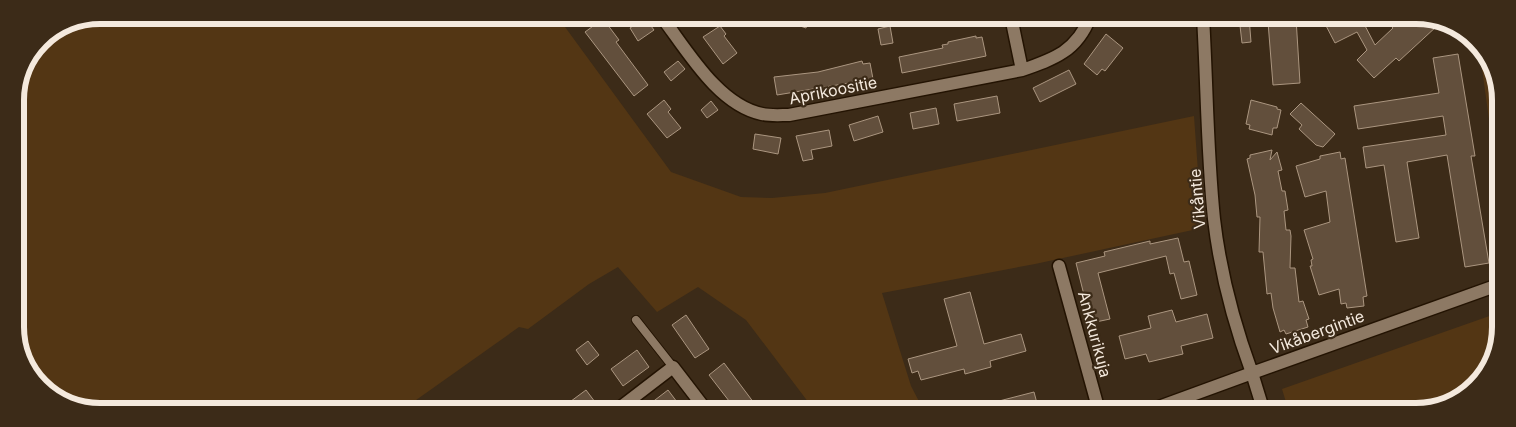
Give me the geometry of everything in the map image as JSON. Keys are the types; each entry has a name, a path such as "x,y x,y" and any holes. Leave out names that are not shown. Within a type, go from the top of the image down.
{"street":[{"name":"Aprikoositie","path":"667,24 717,88 738,105 762,114 789,115 1022,70 1052,60 1062,54 1074,43 1086,24"},
{"path":"1012,24 1022,70"},
{"name":"Vikåntie","path":"1203,24 1214,220 1222,270 1240,342 1261,403"},
{"name":"Ankkurikuja","path":"1060,266 1097,403"},
{"name":"Vikåbergintie","path":"1170,403 1492,287"},
{"path":"626,403 673,367 701,403"}],"lane":[{"path":"636,320 673,367"}],"shaded area":[{"path":"100,24 563,24 671,172 741,197 772,198 825,193 1194,116 1202,228 1035,264 882,293 911,386 920,403 809,403 746,320 698,287 657,312 618,267 589,284 528,329 519,327 412,403 100,403 75,399 53,388 39,374 34,365 25,342 24,327 24,95 26,80 37,57 57,37 85,25"},
{"path":"1481,60 1491,85 1492,141"},
{"path":"1492,315 1491,342 1477,374 1459,390 1436,401 1421,403 1286,403 1282,389"}],"building":[{"path":"596,24 602,24 604,26 607,24 619,40 616,42 648,85 634,96 585,32"},
{"path":"636,24 650,24 654,30 638,41 630,28"},
{"path":"794,24 807,24 806,28"},
{"path":"1240,24 1250,24 1251,42 1242,43"},
{"path":"1268,24 1296,24 1300,83 1273,85"},
{"path":"1325,24 1364,24 1375,45 1393,28 1389,24 1436,27 1399,61 1396,58 1374,78 1357,60 1367,50 1357,32 1335,43"},
{"path":"720,26 726,34 724,36 737,53 723,64 703,37"},
{"path":"890,26 893,43 881,45 878,29"},
{"path":"1106,34 1123,48 1105,71 1102,69 1097,75 1084,64"},
{"path":"976,36 976,38 982,37 986,56 902,73 899,57 943,48 942,45 948,44 948,42"},
{"path":"1458,54 1475,156 1471,156 1489,263 1465,267 1447,155 1407,162 1419,238 1396,242 1384,165 1366,168 1363,147 1446,135 1443,116 1358,129 1354,106 1439,93 1433,58"},
{"path":"678,61 685,69 671,81 664,72"},
{"path":"862,61 863,64 870,63 873,79 777,95 774,77 818,72"},
{"path":"1069,70 1076,84 1040,102 1033,88"},
{"path":"997,96 1000,113 957,121 954,104"},
{"path":"664,100 671,109 668,112 681,128 667,138 647,114"},
{"path":"1251,100 1277,107 1277,109 1281,110 1277,128 1273,128 1272,135 1249,129 1250,125 1246,124"},
{"path":"711,101 718,110 707,118 701,110"},
{"path":"1301,103 1335,134 1323,147 1316,145 1299,129 1302,125 1290,114"},
{"path":"936,108 939,124 913,129 910,113"},
{"path":"878,116 883,132 854,141 849,125"},
{"path":"829,130 832,146 811,150 813,159 803,161 796,136"},
{"path":"755,134 781,138 778,154 753,149"},
{"path":"1272,150 1270,160 1277,152 1282,170 1278,171 1282,191 1285,191 1288,210 1284,211 1286,230 1290,230 1291,236 1290,268 1295,268 1299,302 1303,301 1309,319 1306,320 1308,327 1286,334 1284,330 1280,332 1271,293 1267,294 1263,252 1259,252 1260,217 1257,217 1255,195 1247,159 1250,158 1250,155"},
{"path":"1340,152 1341,159 1345,158 1367,296 1363,297 1364,306 1347,308 1346,303 1341,304 1339,289 1319,295 1310,266 1312,266 1311,260 1313,259 1304,230 1330,222 1326,191 1305,197 1296,166 1320,159 1320,156"},
{"path":"1178,238 1184,262 1189,261 1197,295 1181,299 1174,273 1170,274 1166,256 1098,273 1110,319 1091,323 1076,263 1105,256 1104,252 1150,241 1150,244"},
{"path":"970,292 984,344 1021,334 1026,351 990,361 991,367 965,374 964,369 921,380 918,371 912,373 908,359 957,346 944,299"},
{"path":"1172,310 1176,322 1207,314 1213,338 1181,346 1183,354 1149,362 1146,354 1125,359 1119,336 1151,328 1148,316"},
{"path":"686,315 709,349 695,358 672,325"},
{"path":"588,341 599,355 587,365 576,350"},
{"path":"637,350 649,367 623,386 611,369"},
{"path":"724,363 754,403 731,403 709,375"},
{"path":"586,390 596,403 568,403"},
{"path":"668,390 678,403 651,403"},
{"path":"1034,392 1037,403 991,403"}]}
